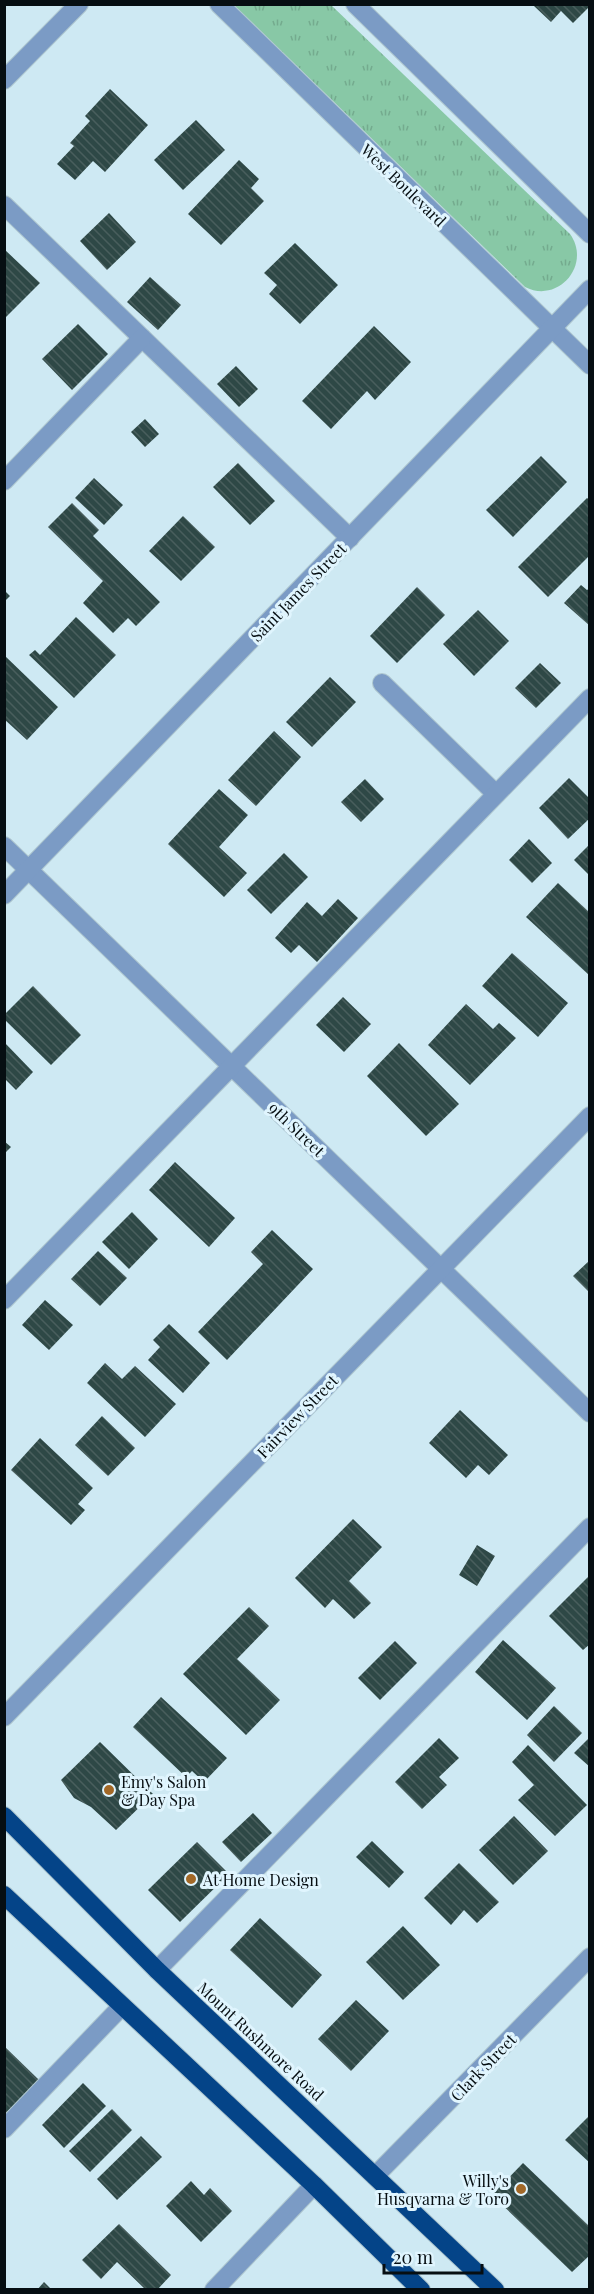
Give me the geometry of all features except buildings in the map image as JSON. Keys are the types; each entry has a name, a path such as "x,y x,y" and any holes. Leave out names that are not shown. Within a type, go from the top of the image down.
{"highway":[{"name":"Mount Rushmore Road","path":"4,1816 157,1970 495,2289"},
{"path":"4,1895 422,2289"}],"street":[{"path":"4,81 79,4"},
{"name":"West Boulevard","path":"219,4 590,365"},
{"path":"355,4 590,234"},
{"path":"4,205 351,538"},
{"name":"Saint James Street","path":"4,895 590,289"},
{"path":"4,481 142,338"},
{"path":"382,683 496,794"},
{"path":"4,1300 590,698"},
{"name":"9th Street","path":"4,846 590,1413"},
{"name":"Fairview Street","path":"4,1717 590,1116"},
{"path":"157,1970 590,1527"},
{"name":"Clark Street","path":"375,2176 590,1957"},
{"path":"4,2129 122,2007"},
{"path":"214,2289 314,2185"}],"green space":[{"path":"234,5 331,5 570,234 576,246 577,258 568,278 560,286 549,290 537,291 525,287"}],"place":[{"name":"Emy's Salon & Day Spa","path":"109,1790"},
{"name":"At Home Design","path":"191,1879"},
{"name":"Willy's Husqvarna & Toro","path":"521,2189"}]}
